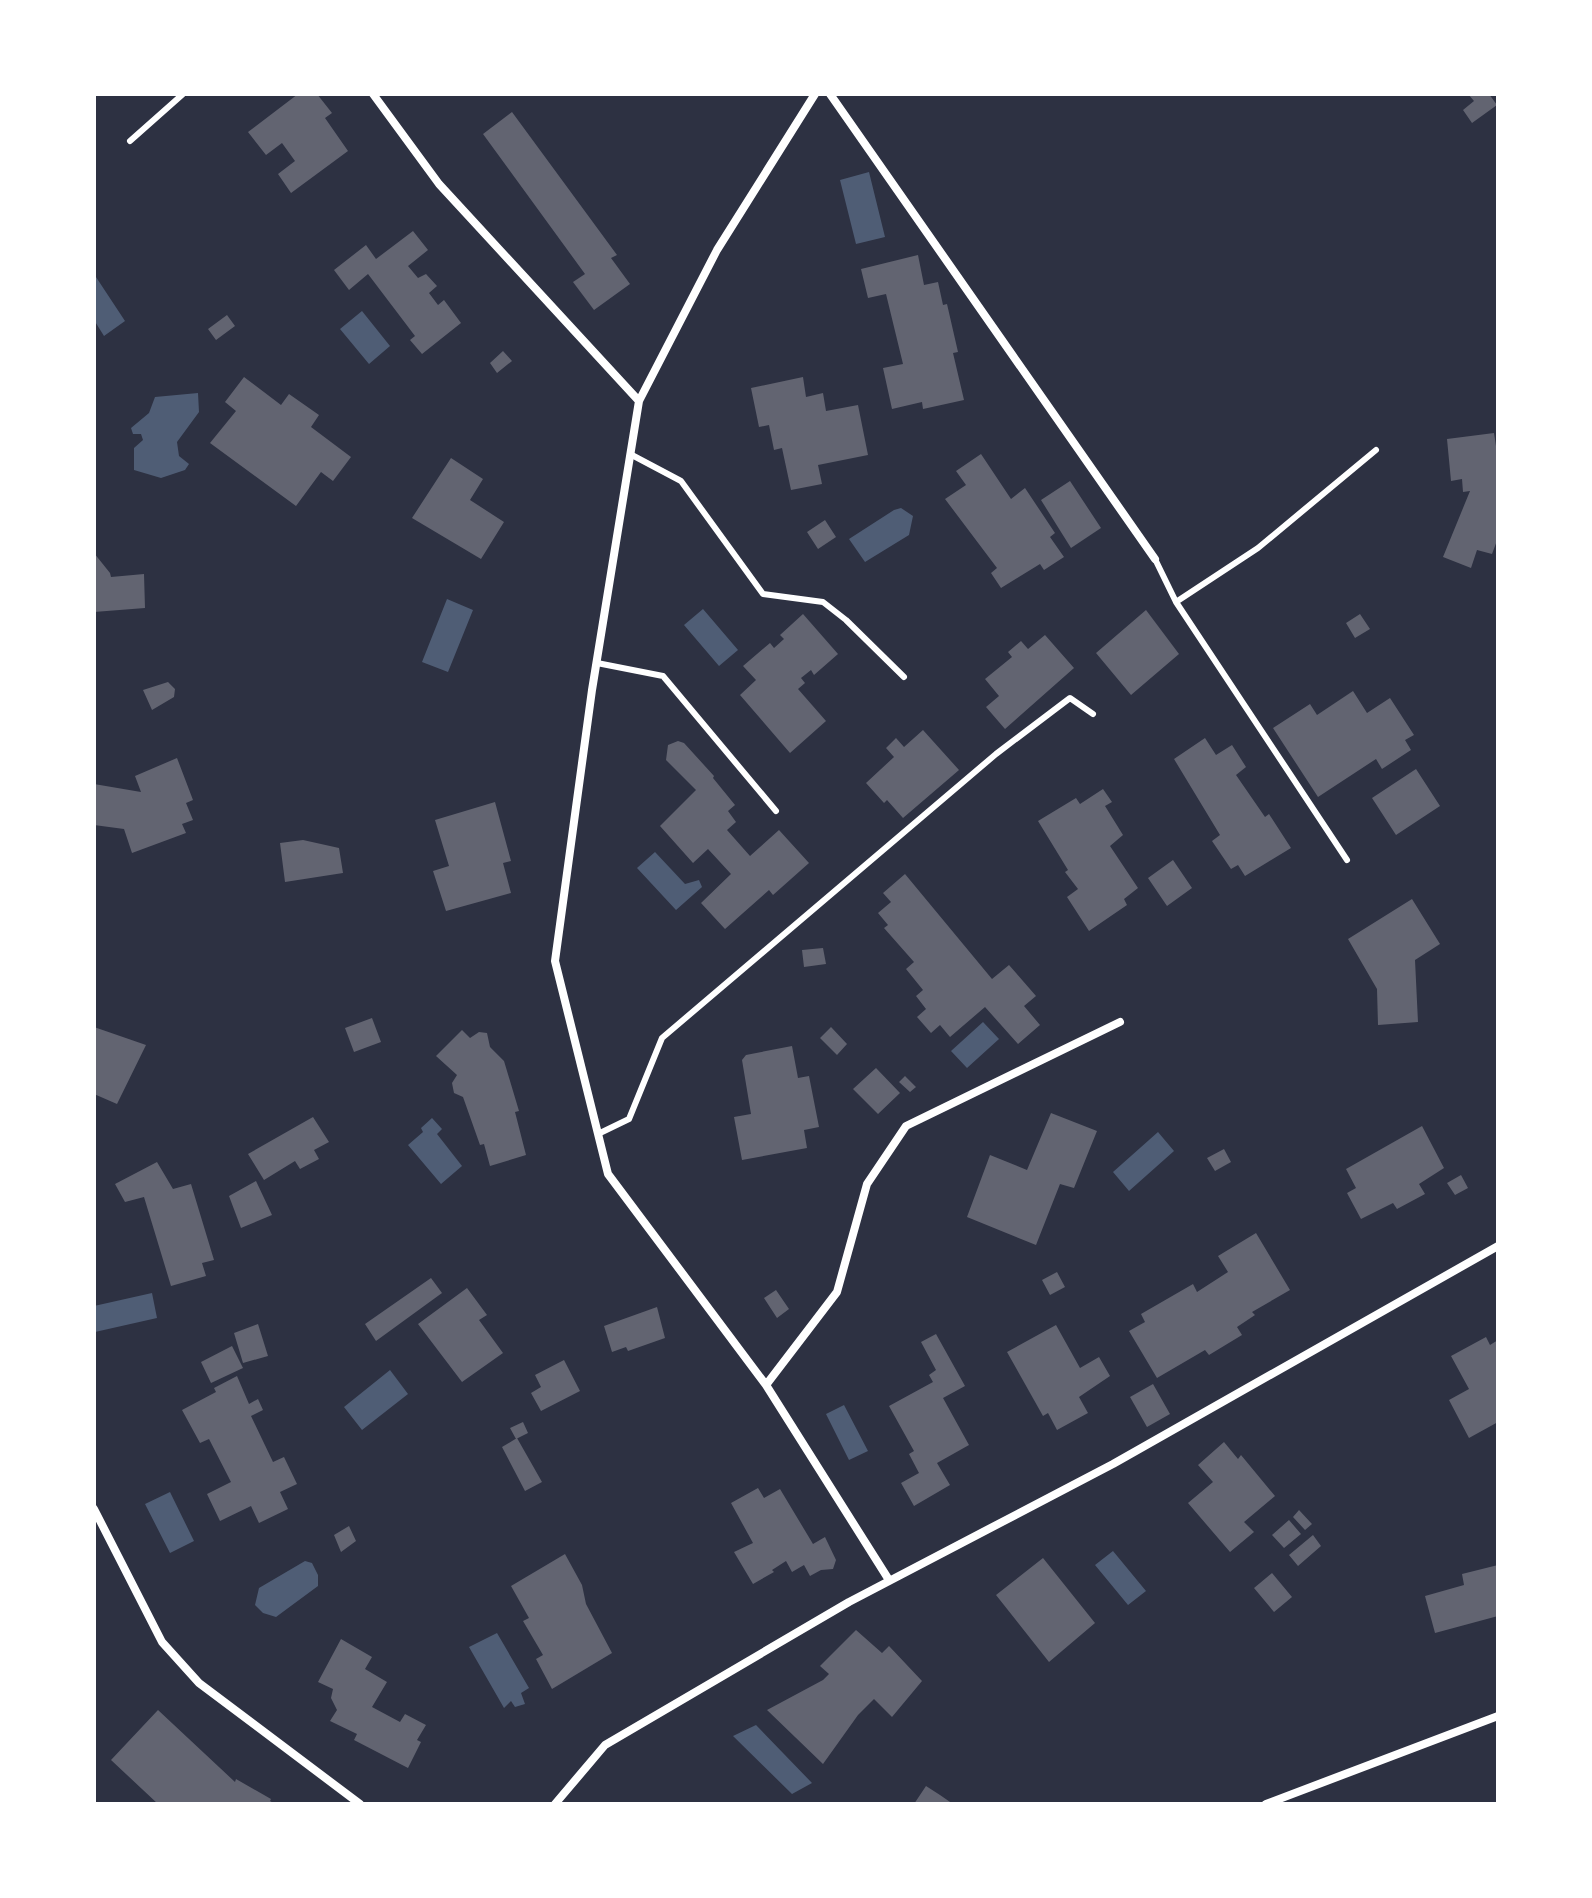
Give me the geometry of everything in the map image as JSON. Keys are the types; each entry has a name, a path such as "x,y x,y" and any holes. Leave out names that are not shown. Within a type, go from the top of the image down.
{"street":[{"path":"373,94 439,184 639,401"},
{"path":"815,94 717,250 639,401 597,663 555,961 608,1174 766,1385 889,1580"},
{"path":"830,94 1155,559"},
{"path":"766,1385 837,1292 867,1184 906,1126 1120,1022"},
{"path":"555,1804 605,1745 889,1580 1113,1464 1498,1246"},
{"path":"94,1509 162,1642 199,1683 360,1804"},
{"path":"1266,1804 1498,1716"}],"lane":[{"path":"130,141 183,94"},
{"path":"1176,602 1258,548 1376,450"},
{"path":"630,454 681,481 763,594 823,602 846,620 904,677"},
{"path":"1155,559 1176,602 1347,860"},
{"path":"597,663 663,676 776,811"},
{"path":"598,1134 629,1119 662,1038 984,764 1070,698 1093,714"}],"water":[{"path":"869,172 885,237 856,244 840,180"},
{"path":"94,274 125,321 104,336 94,320"},
{"path":"362,311 390,346 369,364 340,329"},
{"path":"198,393 199,412 177,442 179,456 189,464 185,470 161,478 134,470 134,448 143,440 141,434 133,434 131,428 149,413 155,397"},
{"path":"901,508 913,516 909,535 865,562 849,539"},
{"path":"447,599 473,610 448,672 422,662"},
{"path":"703,609 738,650 719,666 684,625"},
{"path":"655,852 685,884 699,880 702,887 676,910 637,868"},
{"path":"983,1022 999,1039 967,1068 951,1051"},
{"path":"432,1118 442,1129 437,1134 462,1166 441,1184 408,1145 423,1132 421,1128"},
{"path":"1158,1132 1174,1151 1129,1191 1113,1172"},
{"path":"152,1293 157,1318 95,1332 94,1306"},
{"path":"390,1370 408,1394 362,1430 344,1407"},
{"path":"844,1405 868,1451 849,1460 826,1414"},
{"path":"170,1492 194,1541 170,1553 145,1504"},
{"path":"1113,1551 1146,1591 1128,1605 1095,1565"},
{"path":"305,1561 312,1563 318,1575 318,1586 276,1617 263,1613 255,1605 259,1588"},
{"path":"497,1633 529,1688 521,1693 525,1704 515,1707 511,1701 504,1708 469,1647"},
{"path":"756,1725 812,1783 792,1794 733,1736"}],"building":[{"path":"298,94 317,94 332,113 325,118 348,151 291,193 278,174 295,161 282,143 266,155 248,132"},
{"path":"1468,94 1489,94 1497,105 1472,123 1463,110 1474,101"},
{"path":"512,112 617,255 611,258 630,284 594,310 573,282 585,274 483,134"},
{"path":"413,231 428,250 408,266 418,278 426,274 437,286 429,293 438,305 444,300 461,323 422,354 410,340 415,336 368,274 349,290 334,270 366,245 376,259"},
{"path":"918,255 924,285 938,282 943,305 947,304 958,352 953,353 964,400 923,409 922,402 892,409 883,368 903,364 886,294 868,298 861,269"},
{"path":"227,315 235,326 216,340 208,329"},
{"path":"503,351 512,361 497,373 490,363"},
{"path":"244,377 281,405 289,394 319,415 311,427 351,457 333,481 321,472 296,506 210,443 236,411 225,402"},
{"path":"803,377 806,397 823,393 826,411 858,405 868,455 818,465 822,484 791,490 782,448 774,450 769,425 759,427 751,388"},
{"path":"1494,433 1498,459 1498,538 1492,554 1477,550 1471,568 1443,557 1470,491 1463,492 1462,479 1451,481 1447,439"},
{"path":"981,454 1011,499 1025,488 1055,533 1050,537 1064,557 1044,570 1040,564 1001,588 991,573 997,568 945,499 966,485 956,471"},
{"path":"451,458 483,479 470,500 504,522 481,559 412,518"},
{"path":"1070,481 1101,528 1071,548 1041,500"},
{"path":"825,520 836,537 818,549 807,532"},
{"path":"94,553 111,577 144,574 145,608 94,612"},
{"path":"1146,610 1179,654 1131,695 1096,653"},
{"path":"803,614 838,654 814,675 811,670 801,678 805,683 798,689 826,721 790,753 740,695 756,680 743,666 770,643 774,648 784,639 780,635"},
{"path":"1360,614 1370,629 1355,638 1346,623"},
{"path":"1045,635 1074,668 1005,729 986,707 999,696 985,679 1012,657 1008,652 1021,641 1028,649"},
{"path":"168,682 175,689 174,697 152,710 143,690"},
{"path":"1353,691 1367,713 1390,698 1414,735 1405,740 1411,750 1382,769 1376,759 1318,797 1273,728 1310,704 1317,715"},
{"path":"923,730 959,770 903,818 866,783 894,757 886,748 896,738 904,747"},
{"path":"1205,738 1216,755 1232,745 1246,767 1236,775 1265,817 1269,814 1291,848 1245,876 1238,865 1231,869 1212,841 1220,835 1174,759"},
{"path":"678,741 684,743 714,776 735,805 728,811 736,822 727,830 750,856 779,830 809,863 773,895 769,890 725,929 701,903 731,874 708,849 693,863 660,826 696,790 666,760 668,745"},
{"path":"177,758 193,800 186,803 193,820 182,824 186,833 132,853 124,829 94,825 94,784 141,792 135,776"},
{"path":"1416,769 1440,806 1396,835 1372,798"},
{"path":"1103,789 1112,802 1105,806 1123,835 1110,846 1138,888 1124,899 1127,905 1089,931 1067,897 1078,889 1065,872 1068,870 1038,821 1076,798 1080,804"},
{"path":"495,802 511,861 503,863 511,893 446,911 433,871 449,866 435,820"},
{"path":"303,840 339,848 343,873 285,882 280,843"},
{"path":"1173,860 1192,888 1167,906 1148,878"},
{"path":"905,874 992,979 1009,965 1036,996 1024,1006 1040,1025 1018,1044 985,1007 950,1037 940,1025 931,1033 917,1017 926,1009 916,996 923,990 906,969 914,962 884,928 888,925 878,913 891,902 883,893"},
{"path":"1412,899 1440,944 1415,960 1418,1022 1378,1025 1377,989 1348,939"},
{"path":"823,948 826,964 804,967 802,950"},
{"path":"372,1018 381,1042 354,1052 345,1028"},
{"path":"94,1027 146,1045 117,1104 94,1094"},
{"path":"831,1027 847,1044 837,1055 820,1038"},
{"path":"462,1030 470,1038 479,1032 487,1033 490,1047 504,1061 519,1111 515,1112 526,1155 490,1166 484,1144 480,1145 463,1097 454,1093 452,1083 457,1075 436,1056"},
{"path":"792,1046 798,1078 809,1076 819,1127 804,1130 807,1148 742,1160 734,1117 751,1114 742,1060 746,1055"},
{"path":"876,1068 900,1093 878,1114 853,1089"},
{"path":"905,1076 916,1087 910,1092 899,1082"},
{"path":"1051,1113 1097,1131 1074,1188 1060,1184 1036,1245 967,1217 990,1155 1027,1170"},
{"path":"313,1117 329,1142 314,1150 319,1159 300,1169 295,1161 264,1180 248,1154"},
{"path":"1422,1126 1444,1168 1419,1184 1425,1194 1397,1209 1393,1203 1361,1219 1347,1193 1356,1188 1346,1169"},
{"path":"1224,1149 1231,1162 1215,1171 1207,1158"},
{"path":"157,1162 173,1189 191,1184 214,1260 202,1263 206,1276 171,1286 144,1197 125,1202 115,1184"},
{"path":"1461,1175 1468,1188 1455,1195 1447,1183"},
{"path":"256,1181 272,1215 241,1228 229,1196"},
{"path":"1256,1233 1290,1290 1252,1312 1255,1315 1237,1327 1242,1335 1209,1355 1205,1350 1157,1378 1129,1331 1145,1322 1141,1314 1193,1284 1197,1292 1228,1272 1218,1256"},
{"path":"1057,1272 1065,1287 1050,1295 1042,1280"},
{"path":"431,1278 442,1293 376,1341 365,1324"},
{"path":"467,1288 487,1315 479,1320 503,1353 462,1382 418,1324"},
{"path":"776,1290 789,1309 777,1318 764,1298"},
{"path":"657,1307 665,1338 628,1351 626,1347 612,1352 604,1326"},
{"path":"258,1324 268,1356 243,1363 234,1333"},
{"path":"1056,1325 1080,1368 1099,1357 1110,1376 1079,1397 1088,1413 1057,1430 1048,1413 1043,1416 1007,1352"},
{"path":"936,1334 965,1386 943,1398 969,1445 937,1463 950,1485 914,1506 901,1483 919,1473 909,1454 914,1451 889,1406 933,1382 929,1375 936,1370 921,1342"},
{"path":"1486,1337 1490,1345 1498,1340 1498,1422 1469,1438 1449,1400 1469,1389 1451,1356"},
{"path":"232,1346 243,1368 211,1383 201,1362"},
{"path":"564,1360 580,1391 541,1411 531,1393 541,1387 535,1375"},
{"path":"237,1376 249,1404 258,1399 263,1410 251,1416 273,1462 284,1457 297,1484 280,1492 288,1509 259,1523 251,1506 220,1521 207,1494 231,1482 209,1439 200,1443 182,1410 216,1392 214,1388"},
{"path":"1153,1384 1170,1414 1147,1427 1130,1397"},
{"path":"523,1422 528,1433 516,1439 510,1428"},
{"path":"517,1438 542,1482 525,1491 502,1447"},
{"path":"1224,1442 1238,1459 1241,1455 1275,1496 1244,1522 1254,1532 1230,1552 1188,1503 1213,1482 1198,1465"},
{"path":"758,1488 764,1498 780,1489 813,1544 825,1537 836,1560 833,1569 821,1570 810,1576 804,1565 792,1572 786,1561 753,1584 734,1552 753,1543 731,1503"},
{"path":"1299,1510 1312,1524 1305,1530 1293,1517"},
{"path":"1289,1520 1301,1534 1284,1548 1272,1535"},
{"path":"349,1526 356,1541 341,1552 334,1535"},
{"path":"1313,1535 1321,1546 1298,1566 1289,1555"},
{"path":"565,1554 582,1585 586,1604 612,1653 552,1689 536,1659 543,1655 523,1621 529,1618 511,1586"},
{"path":"1043,1558 1095,1623 1049,1662 996,1595"},
{"path":"1498,1565 1498,1616 1435,1633 1425,1596 1464,1585 1462,1574"},
{"path":"1272,1573 1292,1597 1274,1612 1254,1588"},
{"path":"856,1630 882,1653 889,1646 922,1681 892,1717 874,1699 858,1715 823,1764 767,1710 823,1680 829,1674 820,1666"},
{"path":"341,1639 372,1657 365,1669 387,1682 372,1707 400,1722 405,1714 426,1725 417,1740 421,1742 408,1768 354,1740 357,1734 330,1721 337,1710 331,1698 333,1689 318,1682"},
{"path":"158,1710 235,1782 236,1779 275,1804 158,1804 111,1760"},
{"path":"926,1786 940,1795 953,1804 914,1804"}]}
